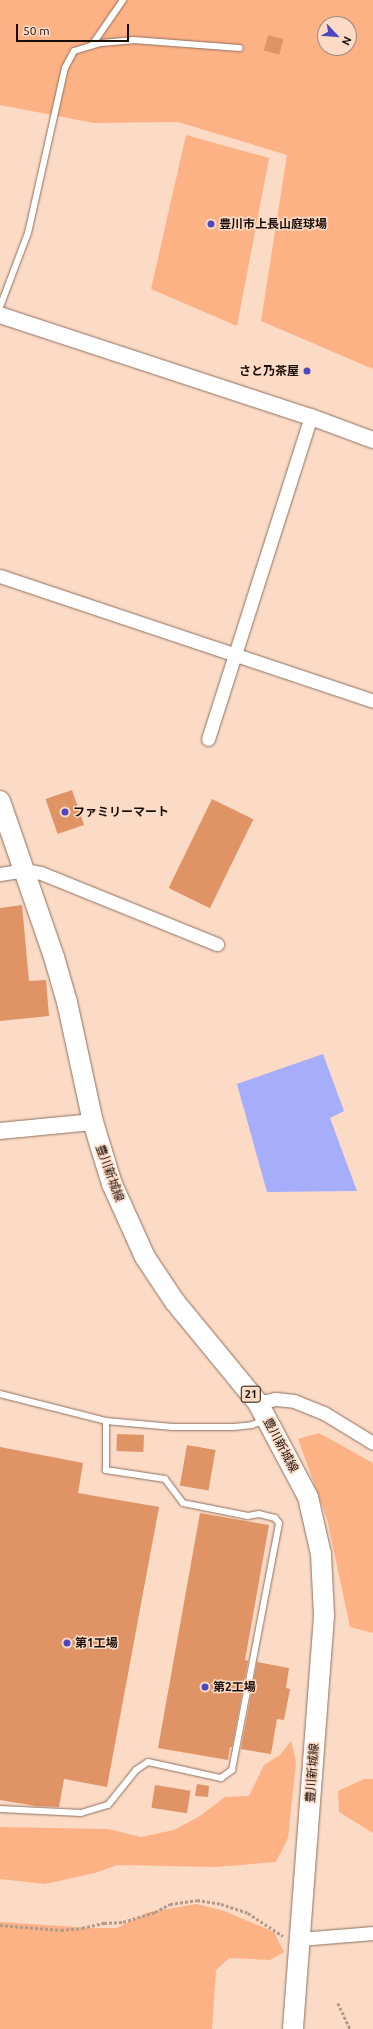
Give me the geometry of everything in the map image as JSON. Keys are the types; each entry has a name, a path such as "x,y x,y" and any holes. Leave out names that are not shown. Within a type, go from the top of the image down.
{"main road":[{"name":"豊川新城線","path":"0,801 54,957 67,1002 93,1122 112,1184 144,1257 175,1302 262,1411 308,1497 321,1554 324,1616 293,2029"}],"street":[{"path":"0,315 311,417 373,440"},
{"path":"208,739 311,417"},
{"path":"0,576 373,701"},
{"path":"0,874 24,870 41,873 217,944"},
{"path":"0,1131 93,1122"},
{"path":"262,1411 276,1398 294,1401 324,1413 373,1443"},
{"path":"300,1939 373,1933"}],"lane":[{"path":"92,46 123,0"},
{"path":"0,307 28,234 65,68 74,51 101,43 133,40 240,48"},
{"path":"0,1394 106,1421 173,1427 234,1427 252,1424 262,1411"},
{"path":"0,1809 81,1813 108,1805 136,1770 148,1762 221,1778 232,1770 279,1522 275,1518 259,1514 248,1516 183,1503 165,1479 106,1470 106,1421"}],"path":[{"path":"0,1925 61,1930 82,1928 104,1923 123,1922 155,1912 170,1904 197,1900 221,1904 248,1913 291,1940 300,1939"},
{"path":"338,2003 350,2029"}],"shaded area":[{"path":"0,0 373,0 373,369 261,321 287,155 178,122 94,123 0,105"},
{"name":"豊川市上長山庭球場","path":"186,135 269,158 237,326 151,289"},
{"path":"319,1433 373,1463 373,1633 350,1627 327,1519 298,1439"},
{"path":"291,1741 296,1762 288,1838 276,1862 215,1867 117,1865 95,1873 45,1884 0,1879 0,1827 108,1829 141,1837 174,1830 200,1816 225,1797 249,1796 264,1765 280,1755"},
{"path":"364,1779 373,1779 373,1833 339,1812 338,1791"},
{"path":"197,1904 224,1911 274,1932 284,1952 270,1960 229,1958 216,1970 212,2029 0,2029 0,1922 90,1928 117,1928 149,1912"}],"water":[{"path":"323,1054 344,1111 330,1118 357,1191 267,1192 237,1084"}],"building":[{"path":"268,35 283,39 279,55 264,50"},
{"name":"ファミリーマート","path":"72,790 84,825 58,834 46,799"},
{"path":"212,799 253,819 210,908 169,888"},
{"path":"22,905 29,981 46,980 49,1016 0,1021 0,908"},
{"path":"117,1434 144,1435 143,1452 116,1451"},
{"path":"187,1445 216,1450 208,1490 180,1485"},
{"name":"第1工場","path":"0,1447 83,1463 78,1493 159,1507 107,1787 64,1779 59,1807 36,1806 0,1800"},
{"name":"第2工場","path":"200,1513 269,1525 245,1660 248,1661 232,1747 230,1747 228,1760 158,1748"},
{"path":"257,1662 289,1668 286,1688 290,1689 284,1720 277,1719 271,1754 241,1749"},
{"path":"197,1784 209,1786 208,1797 195,1796"},
{"path":"155,1785 191,1791 187,1813 151,1808"}],"place":[{"name":"豊川市上長山庭球場","path":"211,224"},
{"name":"さと乃茶屋","path":"307,371"},
{"name":"ファミリーマート","path":"65,812"},
{"name":"第1工場","path":"67,1643"},
{"name":"第2工場","path":"205,1687"}]}
